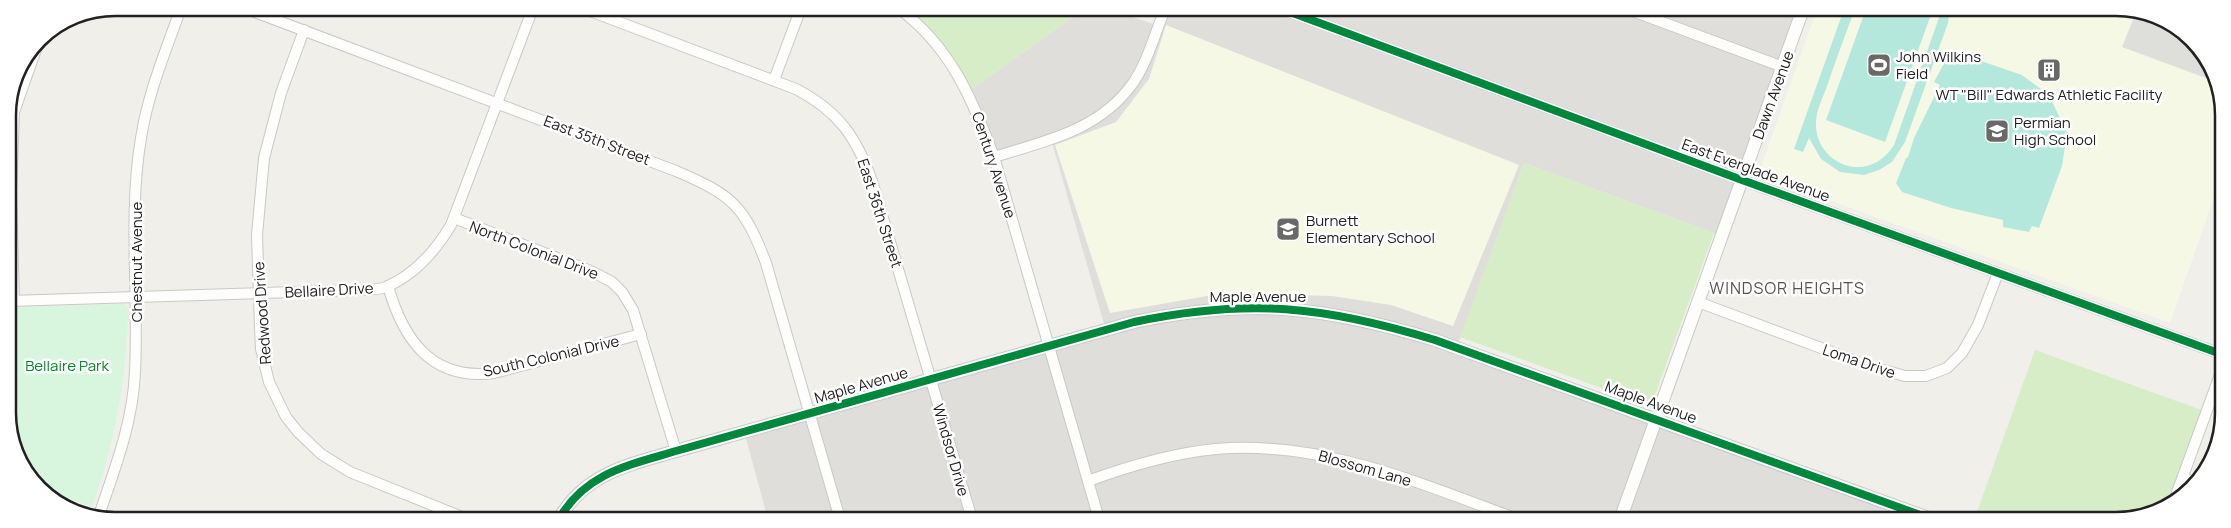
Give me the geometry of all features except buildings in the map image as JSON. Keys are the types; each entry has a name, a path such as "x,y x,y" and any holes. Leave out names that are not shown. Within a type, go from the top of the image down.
{"street":[{"name":"Chestnut Avenue","path":"100,511 125,437 135,374 135,211 141,138 159,66 178,16"},
{"name":"East 35th Street","path":"266,16 676,170 706,183 729,198 749,225 766,263 838,512"},
{"name":"Bellaire Drive","path":"16,301 359,290 388,286 427,258 441,242 454,218 530,16"},
{"name":"East 36th Street","path":"603,16 796,89 826,107 840,120 857,144 872,181 931,380"},
{"path":"774,80 798,16"},
{"name":"Century Avenue","path":"906,16 934,42 960,78 975,106 994,157 1097,512"},
{"path":"994,157 1062,136 1083,127 1102,115 1119,100 1134,82 1162,16"},
{"name":"East Everglade Avenue","path":"1301,16 1742,180 2215,352"},
{"path":"1646,16 1783,67"},
{"name":"Dawn Avenue","path":"1623,512 1655,418 1801,16"},
{"name":"Redwood Drive","path":"304,30 281,93 264,158 257,235 258,293 261,342 265,368 276,398 298,432 321,454 350,472 450,512"},
{"path":"17,104 31,63"},
{"name":"North Colonial Drive","path":"454,218 604,277 628,300 641,334 676,451"},
{"name":"Loma Drive","path":"1698,302 1876,368 1905,376 1926,376 1947,368 1962,353 1978,325 1998,273"},
{"name":"South Colonial Drive","path":"388,286 395,310 407,335 429,358 440,365 459,372 472,374 494,373 641,334"},
{"name":"Maple Avenue","path":"564,512 577,495 598,478 620,468 676,451 1134,322 1203,310 1254,307 1296,308 1360,318 1403,330 1655,418 1912,512"},
{"name":"Windsor Drive","path":"931,380 970,512"},
{"path":"2179,488 2215,389"},
{"name":"Blossom Lane","path":"1088,481 1117,471 1189,453 1243,448 1298,450 1334,457 1380,470 1498,512"},
{"path":"2183,478 2188,480"}],"shaded area":[{"path":"1074,16 1130,16 1159,26 1163,16 1801,16 1722,236 1524,163 1457,347 1908,512 766,512 745,435 1104,324 1051,139 994,157 968,92"},
{"name":"Permian High School","path":"1815,16 2122,16 2135,18 2159,26 2186,45 2207,77 2215,109 2215,195 2170,323 1765,177 1760,171"},
{"path":"1842,16 1852,16 1818,109 1816,131 1822,147 1839,163 1861,167 1878,162 1894,145 1940,16 1949,16 1905,142 1892,162 1879,170 1864,175 1840,172 1821,159 1809,138 1803,152 1794,149"},
{"name":"John Wilkins Field","path":"1863,16 1930,16 1885,142 1826,120"},
{"path":"2134,18 2159,26 2186,45 2207,79 2122,47"},
{"name":"Burnett Elementary School","path":"1166,25 1519,165 1453,326 1391,305 1332,296 1224,293 1110,313 1055,145 1116,122 1149,79"},
{"path":"1958,53 2022,75 2049,95 2067,133 2062,166 2039,228 2032,226 2029,232 2003,227 2003,220 1951,208 1902,192 1896,183 1914,138 1940,85 1934,82 1948,56 1954,59"}],"green space":[{"path":"907,16 1074,16 968,92"},
{"path":"1524,163 1714,233 1651,406 1460,337"},
{"name":"Bellaire Park","path":"124,304 128,308 125,359 118,409 107,458 92,507 64,496 55,491 45,483 26,456 16,419 16,307"},
{"path":"2035,350 2207,412 2180,488 2154,504 2122,512 1977,512"}],"cycle path":[{"path":"1301,16 1742,180 2215,352"},
{"path":"564,512 582,491 595,481 642,461 1134,322 1175,314 1250,308 1286,309 1357,319 1435,340 1912,512"}],"place":[{"name":"John Wilkins Field","path":"1879,65"},
{"name":"WT \"Bill\" Edwards Athletic Facility","path":"2049,70"},
{"name":"Permian High School","path":"1997,131"},
{"name":"Burnett Elementary School","path":"1288,229"}],"district":[{"name":"WINDSOR HEIGHTS","path":"1787,288"}]}
